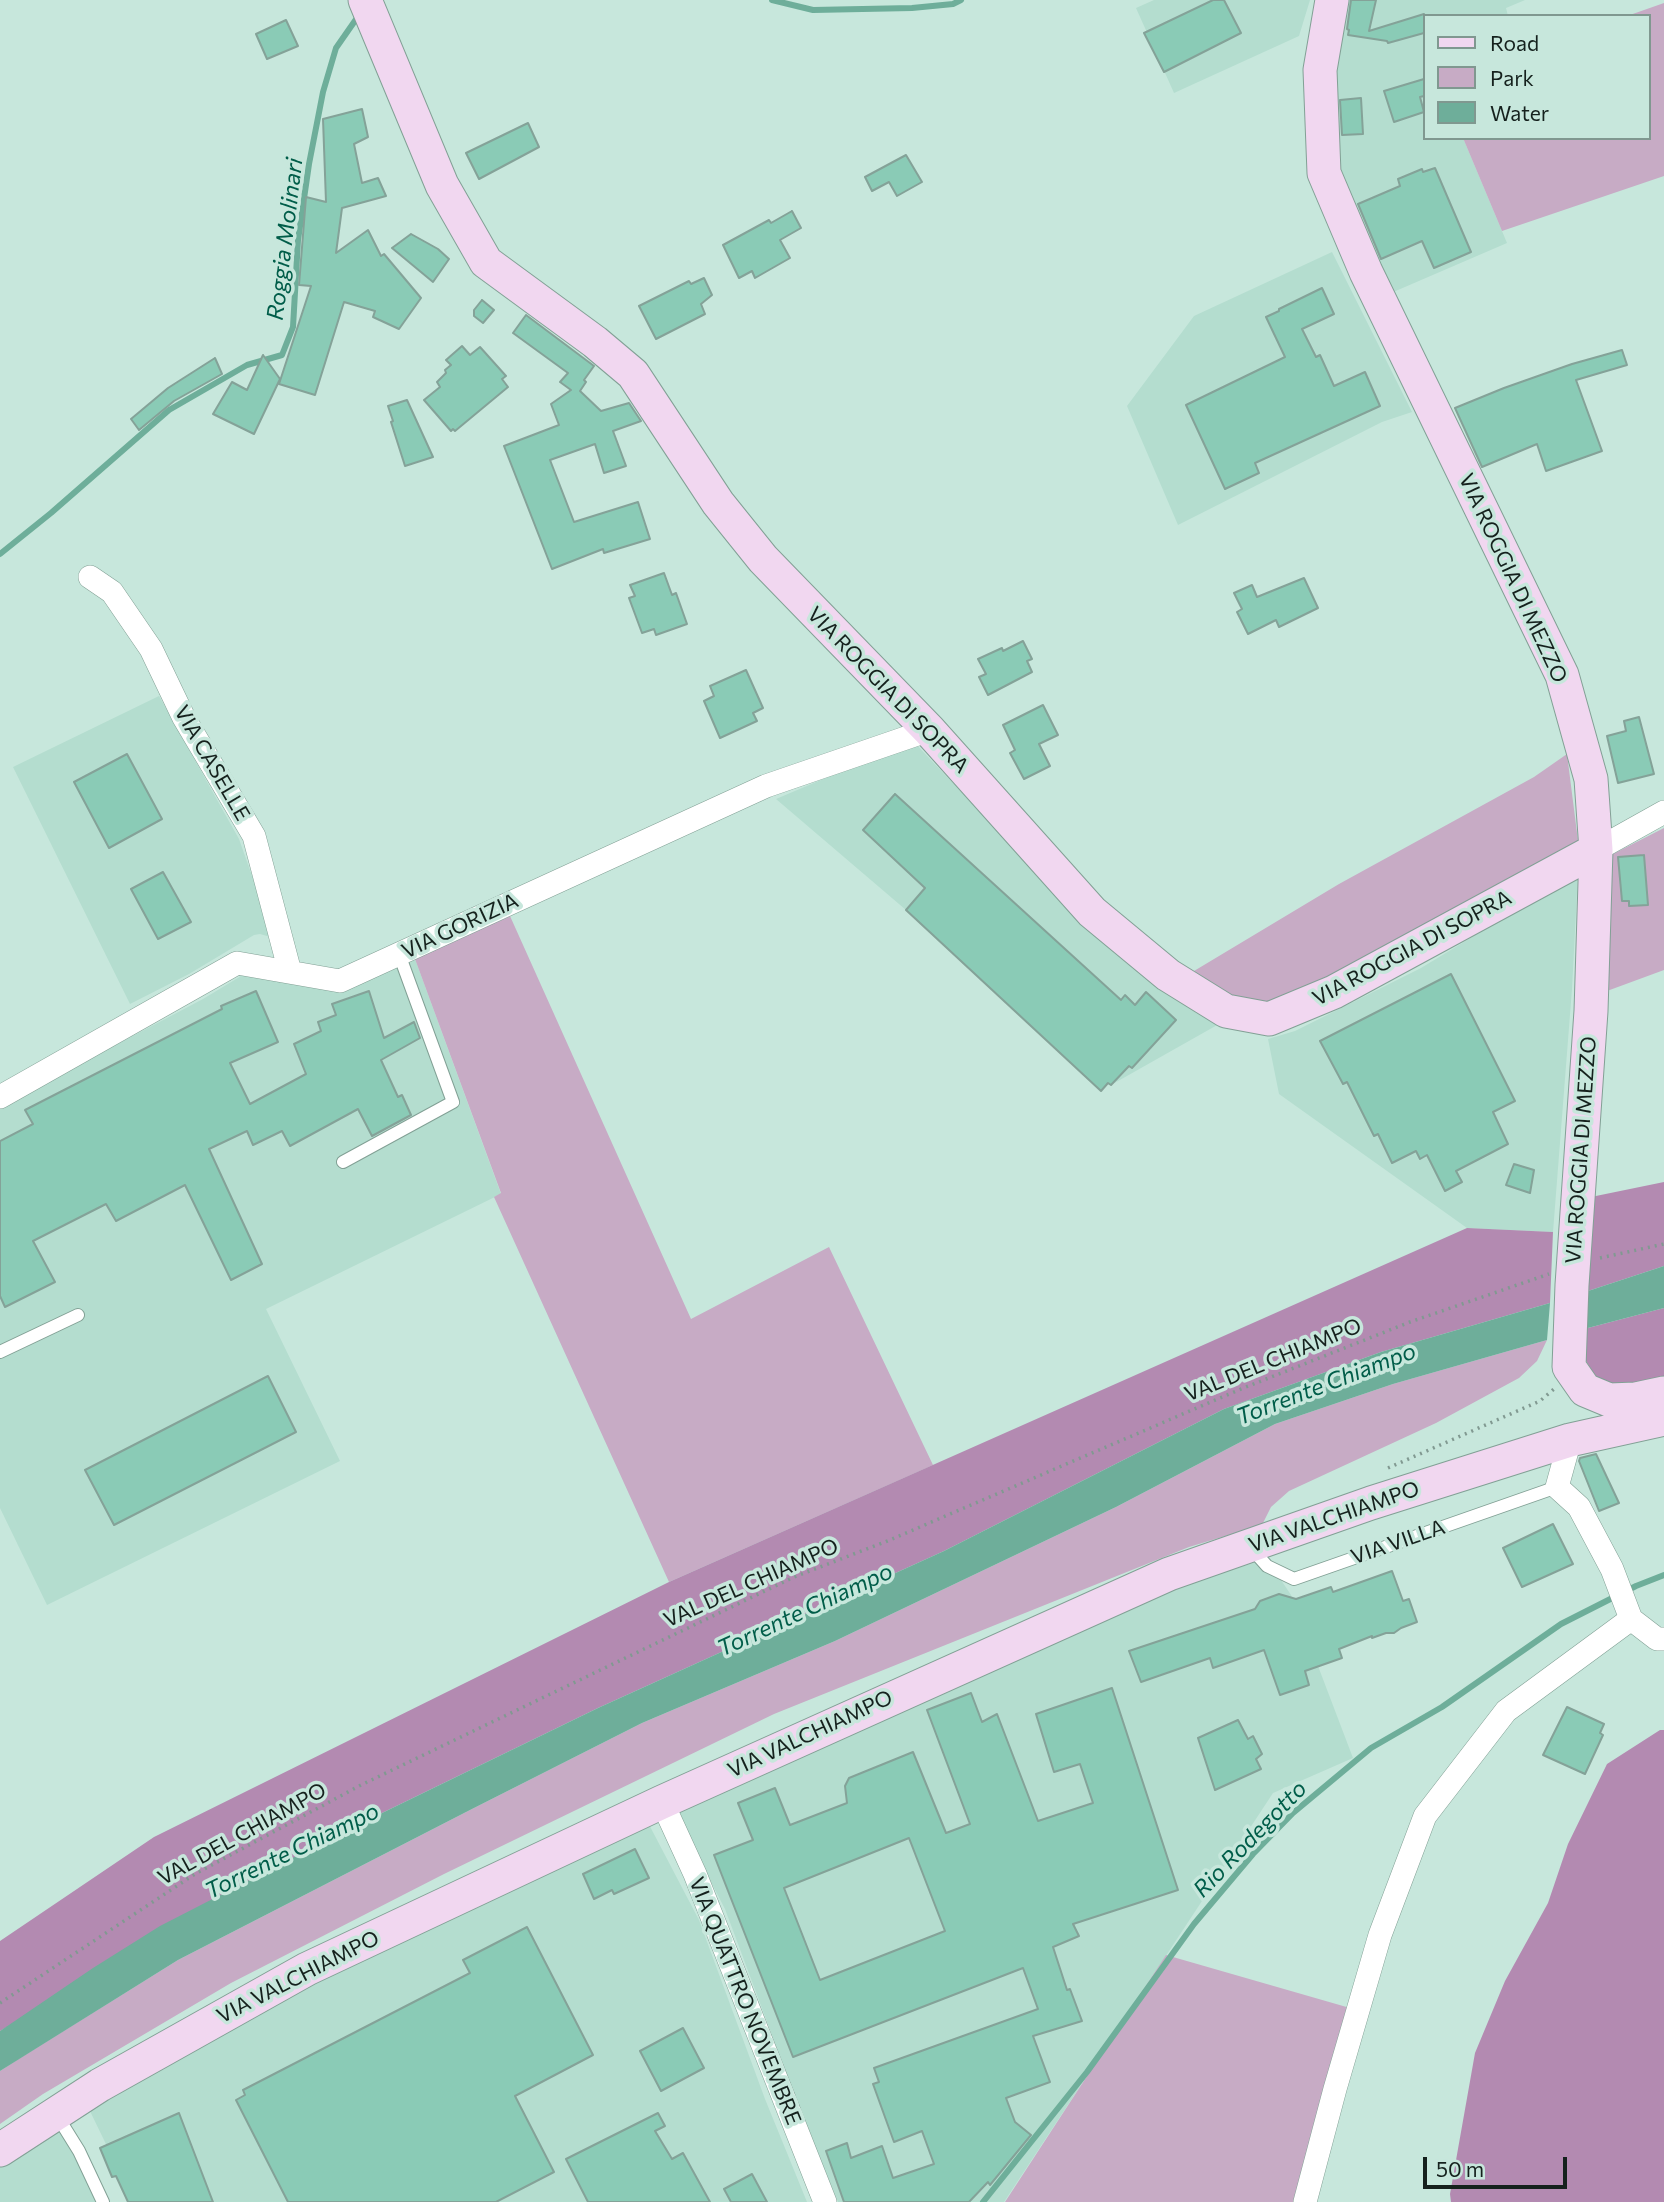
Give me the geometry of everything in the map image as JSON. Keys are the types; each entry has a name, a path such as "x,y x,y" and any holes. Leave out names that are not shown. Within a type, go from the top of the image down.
{"street":[{"name":"VIA ROGGIA DI SOPRA","path":"365,0 442,185 486,262 595,341 633,374 718,503 763,559 929,730 1092,912 1168,975 1226,1011 1269,1019 1334,992 1596,850"},
{"name":"VIA ROGGIA DI MEZZO","path":"1332,0 1320,70 1324,173 1366,272 1562,675 1591,779 1596,850 1591,1011 1563,1278 1569,1358"},
{"name":"VIA CASELLE","path":"90,577 112,592 151,649 184,718 254,836 290,972"},
{"name":"VIA GORIZIA","path":"0,1097 237,963 340,981 765,786 929,730"},
{"path":"1596,850 1664,811"},
{"path":"1569,1358 1586,1390 1609,1400 1636,1399 1664,1393"},
{"name":"VIA VALCHIAMPO","path":"0,2150 100,2085 307,1969 662,1802 1145,1584 1371,1503 1570,1440 1664,1419"},
{"path":"1570,1440 1557,1487 1579,1507 1612,1569 1631,1619 1657,1639 1664,1639"},
{"path":"1306,2202 1335,2089 1380,1935 1426,1816 1506,1711 1631,1619"},
{"name":"VIA QUATTRO NOVEMBRE","path":"662,1802 695,1874 825,2202"}],"lane":[{"path":"343,1162 453,1102 399,954"},
{"path":"0,1352 78,1315"},
{"name":"VIA VILLA","path":"1248,1546 1267,1566 1294,1578 1557,1487"},
{"path":"56,2113 79,2151 103,2202"}],"path":[{"path":"1595,1259 1664,1244"},
{"name":"VAL DEL CHIAMPO","path":"0,2003 195,1874 361,1786 793,1577 885,1542 1241,1389 1410,1322 1563,1278"},
{"path":"1385,1470 1540,1401 1559,1385 1569,1358"}],"shaded area":[{"path":"1154,0 1310,0 1299,36 1174,93 1136,8"},
{"path":"1347,0 1525,0 1506,8 1508,14 1422,14 1422,140 1464,140 1507,243 1391,293 1334,168 1327,64"},
{"path":"1332,252 1412,412 1382,422 1178,525 1127,406 1194,316"},
{"path":"159,696 239,839 274,938 254,935 189,974 130,1004 13,767"},
{"path":"913,741 1002,835 1219,1024 1111,1085 1108,1083 1101,1091 906,910 776,799"},
{"path":"1578,873 1553,1232 1467,1228 1279,1094 1268,1039 1295,1031 1421,968"},
{"path":"415,959 501,1194 266,1309 340,1461 47,1605 0,1508 0,1106 203,999 261,964 362,980"},
{"path":"1664,1182 1664,1266 1585,1292 1591,1197"},
{"path":"1467,1228 1553,1232 1550,1303 1381,1352 1224,1409 944,1551 598,1708 345,1831 0,2031 0,1941 154,1837 669,1582"},
{"path":"1664,1308 1664,1379 1630,1388 1597,1379 1580,1351 1584,1329"},
{"path":"1267,1559 1291,1595 1353,1758 1273,1793 1004,2202 838,2202 792,2089 725,1909 670,1803 1061,1634 1201,1579"},
{"path":"1664,1730 1664,2202 1451,2202 1450,2194 1475,2053 1505,1981 1548,1903 1568,1844 1607,1764"},
{"path":"644,1815 699,1920 765,2099 807,2202 128,2202 116,2176 120,2173 88,2107 175,2055"},
{"path":"63,2122 102,2202 0,2202 0,2166"}],"green space":[{"path":"1664,3 1664,176 1502,231 1464,140 1650,140 1650,14 1633,14"},
{"path":"1567,754 1578,841 1285,1004 1232,998 1194,971 1339,884 1534,777"},
{"path":"1664,828 1664,970 1607,991 1613,854"},
{"path":"510,916 691,1319 829,1247 933,1465 669,1582 494,1197 501,1193 415,959"},
{"path":"1547,1340 1537,1361 1519,1378 1436,1423 1289,1491 1271,1507 1262,1525 1189,1547 774,1714 444,1874 231,1983 43,2094 0,2124 0,2071 178,1960 470,1810 642,1723 835,1641 1116,1507 1275,1424 1393,1384"},
{"path":"1166,1955 1350,2008 1299,2202 1005,2202"}],"water":[{"path":"1664,1266 1664,1308 1584,1329 1585,1292"},
{"name":"Torrente Chiampo","path":"1550,1303 1547,1340 1393,1384 1275,1424 1116,1507 835,1641 642,1723 178,1960 0,2071 0,2031 160,1926 345,1831 598,1708 944,1551 1224,1409 1381,1352"}],"building":[{"path":"1213,0 1224,0 1241,33 1164,72 1144,33"},
{"path":"1351,0 1376,0 1369,31 1422,15 1422,34 1388,43 1348,35"},
{"path":"286,20 298,46 267,59 256,34"},
{"path":"1422,80 1422,113 1394,122 1384,91"},
{"path":"1361,98 1363,134 1342,135 1340,100"},
{"path":"362,109 368,137 354,144 362,183 378,178 386,196 342,208 336,253 368,230 381,256 384,254 421,298 399,329 373,317 375,311 344,302 315,395 279,384 311,286 299,285 306,197 326,202 323,119"},
{"path":"528,123 539,147 479,179 466,153"},
{"path":"906,155 922,182 897,196 889,182 872,191 865,177"},
{"path":"1435,168 1471,252 1434,268 1422,241 1381,259 1358,204 1400,186 1398,179 1422,169 1423,172"},
{"path":"792,211 801,228 780,240 790,258 755,278 752,271 739,278 723,245"},
{"path":"411,234 438,249 449,259 433,282 392,248"},
{"path":"704,278 712,295 701,304 705,314 656,339 639,306 689,281 691,284"},
{"path":"1322,288 1334,314 1302,329 1316,357 1320,355 1334,386 1365,372 1380,406 1255,463 1259,473 1225,489 1186,405 1285,357 1266,317"},
{"path":"482,300 494,310 483,323 474,316 474,310"},
{"path":"526,315 594,366 580,391 601,411 629,403 641,421 613,431 626,466 604,473 595,444 550,460 574,522 638,502 650,539 604,553 603,549 552,569 504,446 559,425 551,404 571,390 560,382 568,373 513,333"},
{"path":"462,346 470,355 480,347 506,376 502,379 508,387 455,431 451,431 424,400 440,387 437,382 451,365 446,360"},
{"path":"1622,350 1627,365 1576,380 1602,451 1546,471 1537,444 1482,467 1455,408 1572,364"},
{"path":"263,355 280,379 254,434 213,414 232,382 247,390"},
{"path":"215,358 222,374 174,401 139,430 131,419 168,388"},
{"path":"407,400 433,457 405,466 388,406"},
{"path":"664,573 672,595 676,593 687,624 656,635 654,629 642,633 629,598 635,596 630,585"},
{"path":"1304,578 1318,608 1279,627 1276,620 1248,634 1237,612 1242,609 1234,593 1252,585 1257,597"},
{"path":"1023,641 1032,659 1027,661 1032,672 988,695 979,677 986,674 978,659"},
{"path":"746,670 763,708 753,713 757,721 720,738 704,701 714,696 710,686"},
{"path":"1043,705 1058,735 1039,744 1050,766 1024,779 1010,753 1015,750 1003,725"},
{"path":"1639,717 1654,774 1618,783 1607,736 1626,731 1624,721"},
{"path":"127,754 162,819 109,848 74,782"},
{"path":"895,794 1121,1000 1125,995 1135,1005 1146,992 1176,1020 1132,1068 1129,1066 1111,1085 1108,1083 1101,1091 906,910 925,888 863,830"},
{"path":"1644,855 1648,905 1629,906 1629,901 1622,901 1618,857"},
{"path":"163,872 191,922 158,939 131,889"},
{"path":"1451,974 1515,1101 1493,1112 1508,1144 1456,1171 1462,1182 1445,1191 1427,1155 1420,1159 1416,1151 1392,1163 1378,1134 1374,1136 1347,1082 1343,1084 1320,1041"},
{"path":"256,991 278,1042 230,1063 250,1104 306,1074 294,1044 321,1031 318,1022 336,1015 332,1004 369,991 384,1038 414,1022 420,1038 381,1060 398,1097 402,1095 411,1115 372,1136 358,1109 290,1146 282,1131 253,1145 247,1131 209,1149 262,1264 231,1280 185,1185 116,1221 106,1204 33,1241 55,1282 5,1307 0,1296 0,1141 33,1124 25,1110 222,1009 221,1006"},
{"path":"1514,1164 1534,1170 1530,1193 1506,1185"},
{"path":"268,1376 296,1432 114,1525 85,1470"},
{"path":"1596,1454 1619,1503 1599,1511 1579,1461 1580,1458"},
{"path":"1553,1524 1573,1564 1522,1587 1503,1548"},
{"path":"1392,1571 1403,1601 1409,1599 1417,1622 1394,1633 1372,1636 1339,1649 1342,1658 1305,1671 1309,1685 1280,1695 1264,1650 1213,1668 1210,1658 1141,1682 1129,1651 1255,1609 1260,1601 1279,1594 1296,1599 1331,1587 1333,1592"},
{"path":"1112,1688 1178,1890 1073,1924 1079,1936 1053,1947 1067,1990 1070,1989 1082,2021 1033,2036 1050,2082 1006,2098 1015,2122 1031,2135 990,2185 988,2182 969,2202 844,2202 826,2151 847,2143 851,2158 882,2146 893,2178 934,2164 922,2131 894,2142 873,2084 879,2082 874,2068 1038,2009 1023,1968 793,2057 714,1855 753,1840 738,1803 775,1788 790,1825 847,1803 845,1786 849,1778 913,1752 946,1833 970,1824 927,1710 971,1693 982,1722 997,1714 1038,1821 1093,1803 1080,1764 1054,1772 1036,1714","holes":["909,1838 945,1931 820,1980 784,1888"]},
{"path":"1567,1707 1604,1724 1600,1733 1603,1735 1585,1774 1543,1755"},
{"path":"1238,1720 1248,1739 1253,1736 1262,1754 1256,1759 1261,1769 1215,1790 1198,1738"},
{"path":"635,1849 649,1878 614,1894 612,1890 594,1899 583,1874"},
{"path":"527,1927 593,2055 515,2096 554,2172 496,2202 288,2202 236,2100 245,2095 243,2090 470,1973 463,1960"},
{"path":"683,2028 704,2068 661,2091 640,2051"},
{"path":"179,2113 213,2202 128,2202 116,2176 112,2177 100,2148"},
{"path":"658,2113 665,2126 655,2131 672,2159 683,2153 710,2202 588,2202 566,2159"},
{"path":"752,2174 767,2202 731,2202 724,2189"}],"waterway":[{"name":"Roggia Molinari","path":"772,0 813,10 912,8 953,4 961,0"},
{"name":"Roggia Molinari","path":"0,554 169,410 247,365 282,355 293,327 298,240 323,92 336,48 359,15"},
{"name":"Rio Rodegotto","path":"983,2202 1087,2072 1194,1924 1253,1854 1293,1813 1371,1748 1442,1707 1561,1624 1664,1575"}]}
